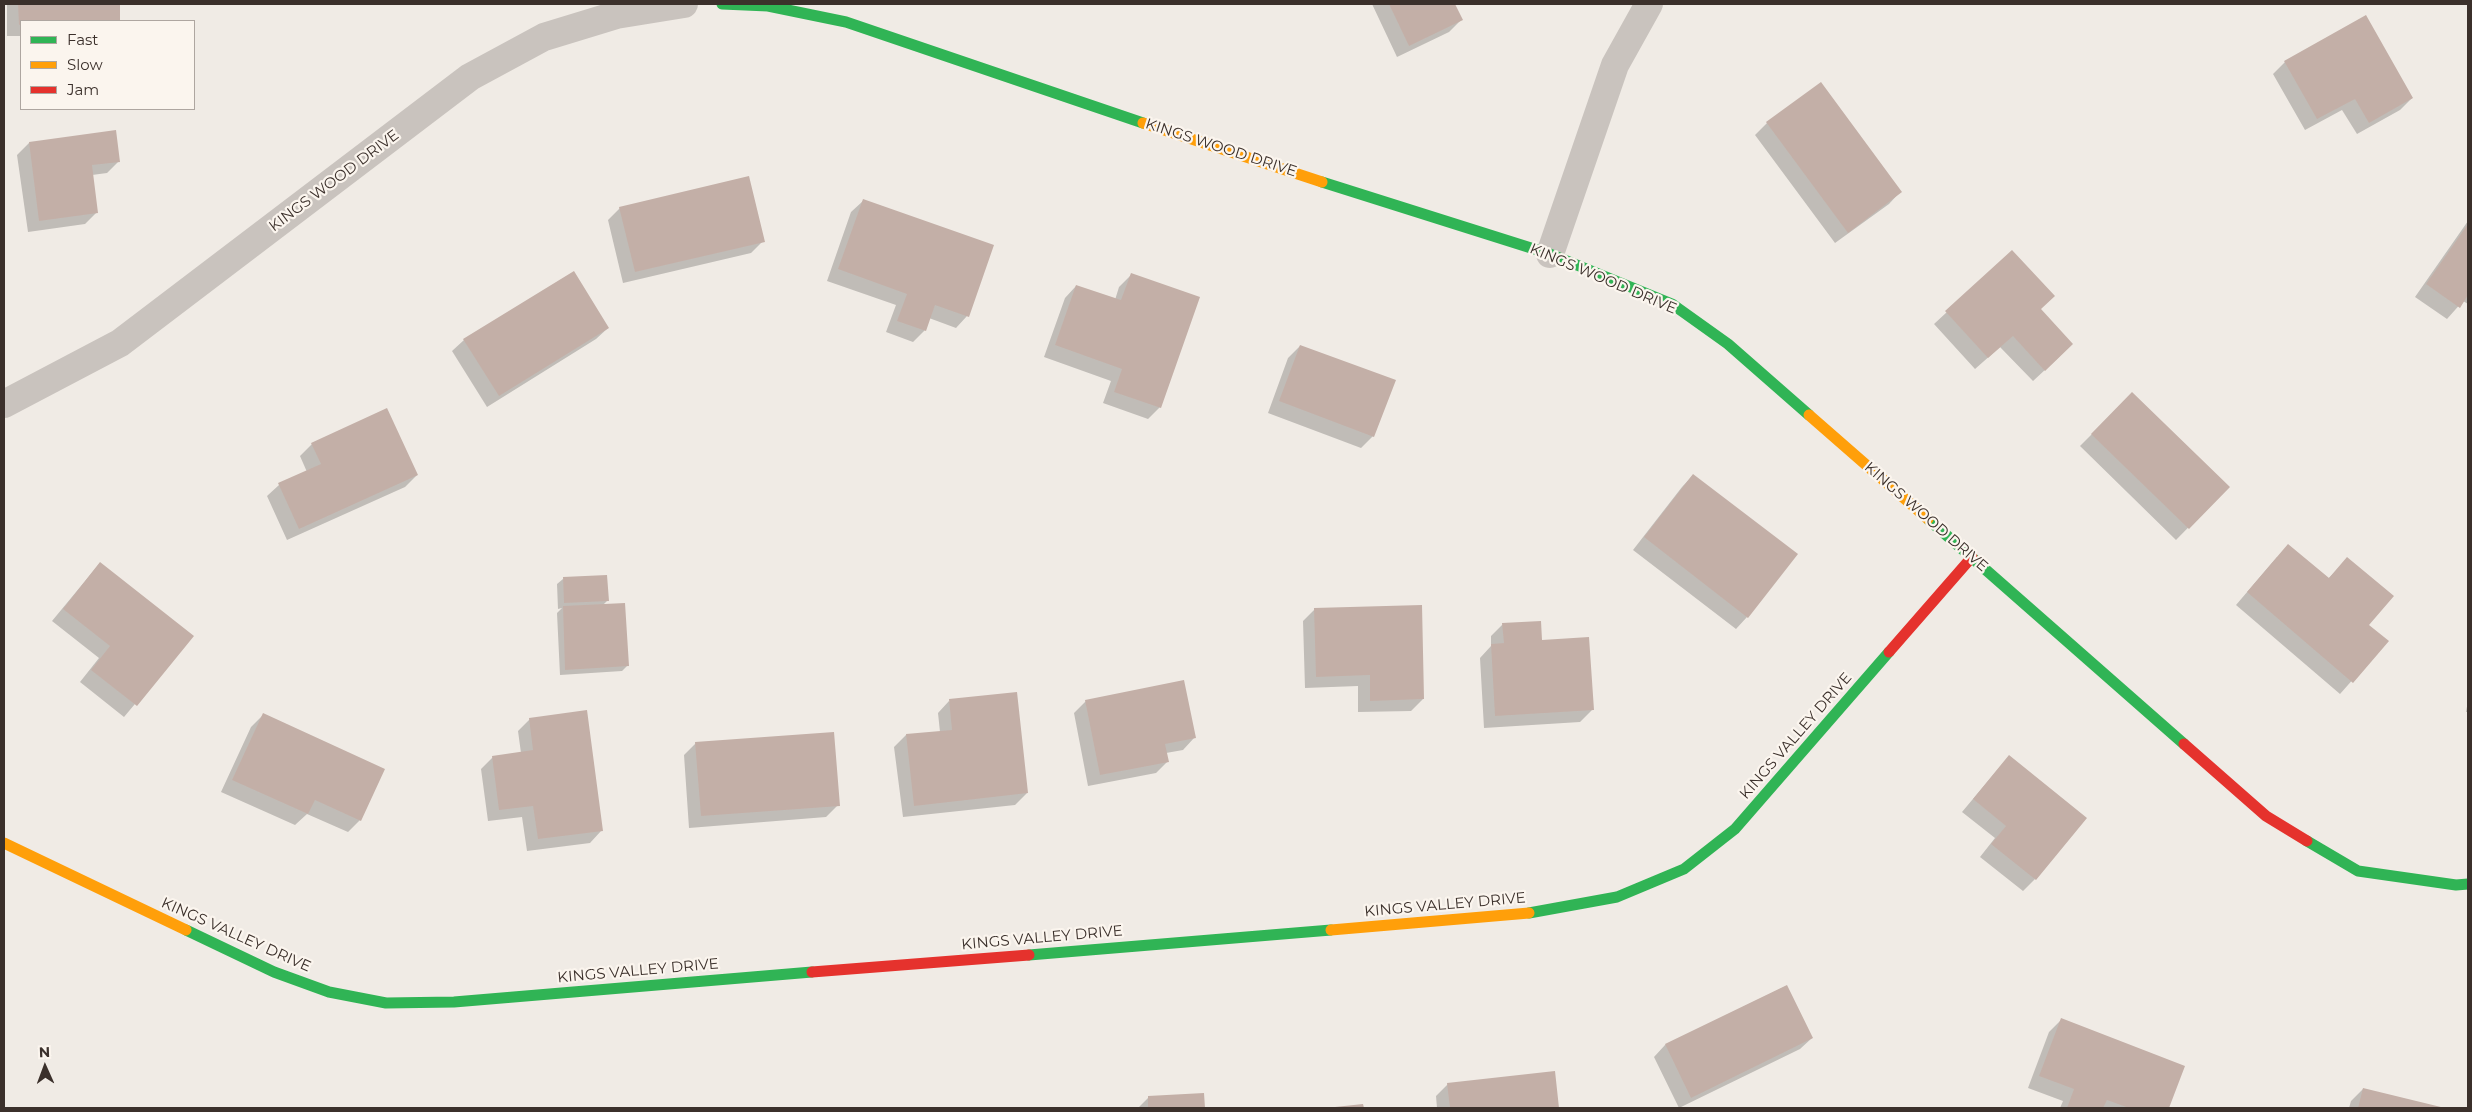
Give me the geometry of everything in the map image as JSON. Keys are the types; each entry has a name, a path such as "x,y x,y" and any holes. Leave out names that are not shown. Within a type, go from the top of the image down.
{"street":[{"name":"KINGS WOOD DRIVE","path":"4,404 120,343 470,77 544,37 616,15 684,4"},
{"name":"KINGS WOOD DRIVE","path":"722,4 768,6 846,22 1244,157 1550,254 1672,304 1728,344 2266,816 2358,871 2456,885 2468,884"},
{"path":"1550,254 1615,65 1649,4"},
{"name":"KINGS VALLEY DRIVE","path":"4,843 274,972 329,992 386,1002 454,1002 1545,912 1618,897 1684,868 1735,829 1972,557"}],"building":[{"path":"18,4 120,4 120,20 20,20 19,25"},
{"path":"1389,4 1455,4 1463,20 1409,46"},
{"path":"2366,15 2413,98 2369,123 2355,99 2317,119 2284,61"},
{"path":"1821,82 1902,192 1848,233 1766,122"},
{"path":"116,130 120,162 92,165 98,213 39,221 29,142"},
{"path":"749,176 765,242 635,272 619,207"},
{"path":"863,199 994,245 969,317 935,305 926,331 897,321 907,294 838,269"},
{"path":"2468,224 2468,295 2460,308 2426,284"},
{"path":"2012,250 2055,296 2041,309 2073,344 2045,371 2013,336 1988,358 1945,311"},
{"path":"574,271 609,328 499,396 463,339"},
{"path":"1131,273 1200,297 1161,408 1114,392 1122,369 1055,345 1076,285 1121,300"},
{"path":"1300,345 1396,380 1374,437 1279,401"},
{"path":"2132,392 2230,487 2189,529 2091,434"},
{"path":"387,408 418,475 299,529 278,483 321,464 311,443"},
{"path":"1693,474 1798,554 1748,618 1644,537"},
{"path":"2288,544 2329,578 2347,557 2394,596 2369,625 2389,641 2353,683 2247,592"},
{"path":"100,562 194,636 137,706 91,670 110,646 63,609"},
{"path":"607,575 609,601 564,603 563,577"},
{"path":"625,603 629,666 565,670 563,606"},
{"path":"1422,605 1424,699 1370,701 1370,675 1316,677 1314,608"},
{"path":"1541,621 1542,640 1589,637 1594,710 1495,716 1491,644 1504,643 1502,623"},
{"path":"1184,680 1196,738 1165,744 1169,762 1100,775 1085,700"},
{"path":"1017,692 1028,793 914,806 906,734 952,730 949,699"},
{"path":"587,710 603,831 538,839 533,806 499,810 492,756 533,750 529,718"},
{"path":"263,713 385,769 361,821 315,800 308,814 232,780"},
{"path":"834,732 840,806 701,816 695,742"},
{"path":"2009,755 2087,818 2036,880 1991,844 2006,826 1973,799"},
{"path":"1787,985 1813,1038 1691,1098 1665,1044"},
{"path":"2061,1018 2185,1066 2169,1108 2129,1108 2107,1100 2103,1108 2067,1108 2074,1089 2039,1076"},
{"path":"1555,1071 1559,1108 1450,1108 1447,1083"},
{"path":"2363,1088 2445,1108 2358,1108"},
{"path":"1204,1093 1205,1108 1148,1108 1148,1096"},
{"path":"1363,1104 1364,1108 1335,1108 1335,1107"}],"traffic: fast":[{"path":"722,4 768,6 846,22 1143,123"},
{"path":"1322,182 1550,254 1672,304 1728,344 1809,415"},
{"path":"1928,519 2184,744"},
{"path":"1529,913 1617,897 1684,869 1735,829 1889,652"},
{"path":"2307,841 2358,871 2456,885 2468,884"},
{"path":"186,930 274,972 329,992 386,1003 454,1002 812,972"},
{"path":"1029,955 1331,930"}],"traffic: slow":[{"path":"1143,123 1322,182"},
{"path":"1809,415 1928,519"},
{"path":"4,843 186,930"},
{"path":"1331,930 1529,913"}],"traffic: jam":[{"path":"1889,652 1972,557"},
{"path":"2184,744 2266,816 2307,841"},
{"path":"812,972 1029,955"}]}
